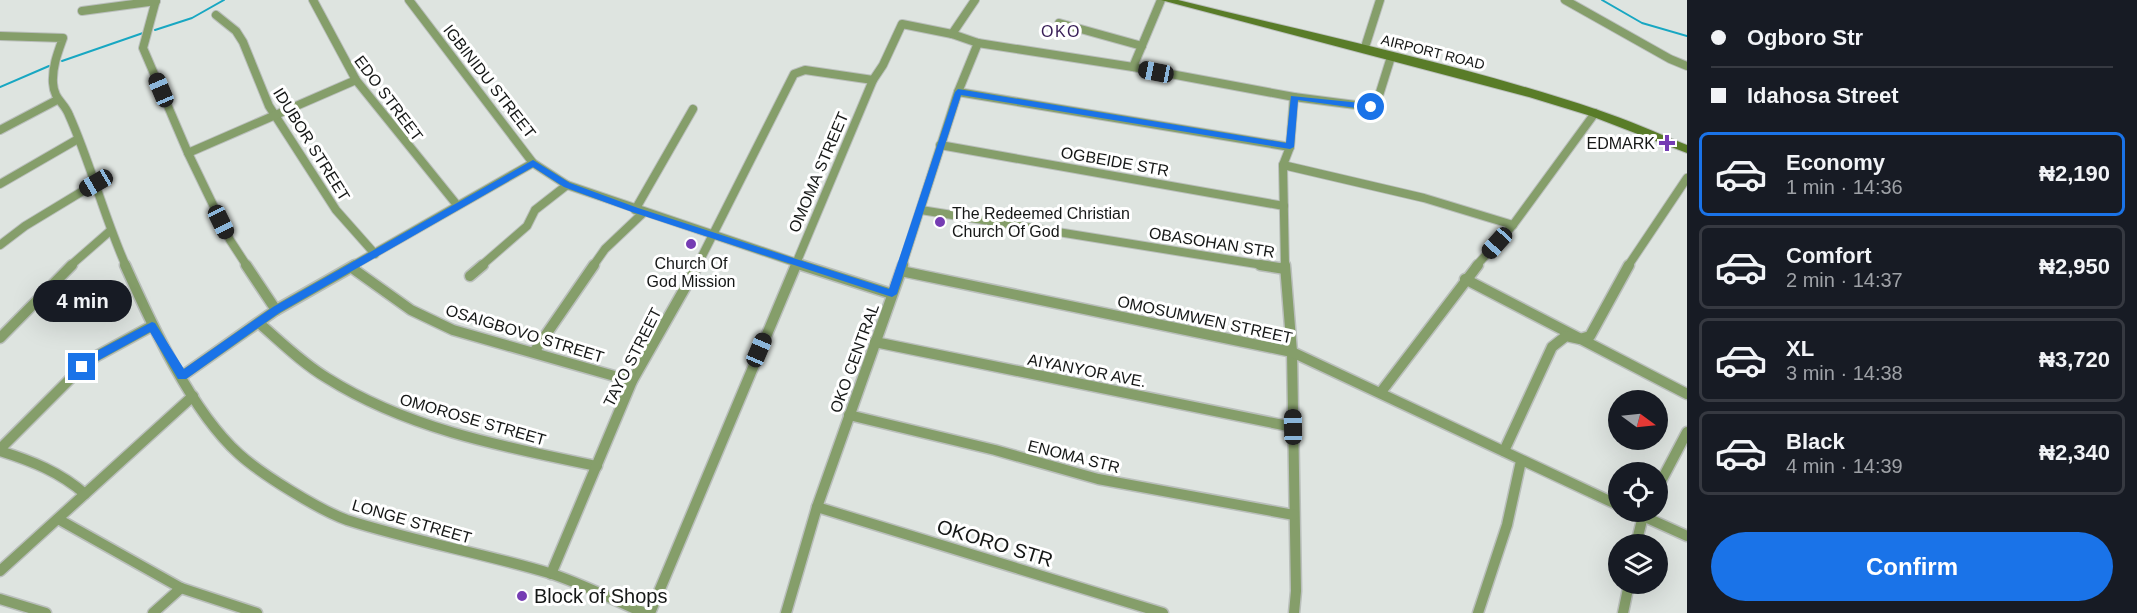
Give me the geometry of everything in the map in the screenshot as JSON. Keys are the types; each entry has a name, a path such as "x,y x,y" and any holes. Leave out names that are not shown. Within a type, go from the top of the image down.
{"main road":[{"name":"AIRPORT ROAD","path":"1166,0 1470,76 1594,113 1687,149"},
{"name":"AIRPORT ROAD","path":"1186,0 1453,65 1532,87 1687,143"}],"street":[{"path":"82,11 156,0 143,48 188,153 230,240 276,310"},
{"name":"EDO STREET","path":"313,0 327,22 343,59 356,80 457,205"},
{"name":"IGBINIDU STREET","path":"409,0 533,163 567,185 714,237 892,294"},
{"path":"975,0 952,34 978,43 1133,67 1294,97 1371,107 1376,105 1391,57"},
{"path":"1133,67 1161,0"},
{"path":"1366,44 1380,0"},
{"path":"1564,0 1670,59 1687,66"},
{"name":"IDUBOR STREET","path":"216,15 236,31 243,42 275,116 336,210 375,254"},
{"path":"1059,23 1142,46"},
{"name":"OMOMA STREET","path":"650,613 873,80 883,65 902,24 952,34"},
{"name":"LONGE STREET","path":"0,36 63,38 56,61 53,83 57,100 68,111 96,183 110,231 152,326 193,396 215,427 239,454 297,494 345,519 551,574 645,613"},
{"name":"OKO CENTRAL","path":"786,613 817,507 901,271 958,92 978,43"},
{"name":"TAYO STREET","path":"551,574 632,381 714,237 794,74 805,70 873,80"},
{"path":"188,153 356,80"},
{"path":"958,92 1290,147"},
{"path":"1294,97 1290,147 1283,165 1285,269 1292,352 1294,613"},
{"path":"0,130 57,100"},
{"path":"534,352 605,249 639,211 693,108"},
{"path":"1382,392 1465,279 1513,225 1594,113"},
{"path":"0,184 78,139"},
{"name":"OGBEIDE STR","path":"940,145 1284,206"},
{"path":"182,376 276,310 533,163"},
{"path":"1283,165 1424,198 1513,225"},
{"path":"1504,451 1552,346 1566,336 1580,339 1590,336 1624,273 1687,178"},
{"path":"0,245 25,226 96,183"},
{"path":"470,276 528,226 536,210 567,185"},
{"name":"OBASOHAN STR","path":"921,210 1285,269"},
{"path":"1,336 63,273 110,231"},
{"name":"OSAIGBOVO STREET","path":"352,268 411,310 453,330 632,381"},
{"name":"OMOSUMWEN STREET","path":"901,271 1292,352 1382,392 1521,461 1608,500"},
{"path":"1465,279 1687,394"},
{"name":"OMOROSE STREET","path":"259,323 326,378 395,413 505,447 597,466"},
{"path":"86,494 68,478 43,464 0,450 82,367 95,357 152,326"},
{"name":"AIYANYOR AVE.","path":"875,342 1293,427"},
{"path":"0,571 193,396"},
{"name":"ENOMA STR","path":"849,416 995,450 1098,479 1294,515"},
{"path":"1668,468 1687,432"},
{"path":"1478,613 1506,525 1521,461"},
{"name":"OKORO STR","path":"817,507 1163,613"},
{"path":"58,519 181,588 257,613"},
{"path":"1658,522 1687,536"},
{"path":"153,613 181,588"},
{"path":"1623,613 1627,594"},
{"path":"0,599 46,613"}],"waterway":[{"path":"155,30 192,18 224,0"},
{"path":"1602,0 1642,23 1687,36"},
{"path":"62,61 143,33"},
{"path":"0,87 49,66"}],"place":[{"name":"EDMARK","path":"1667,143"},
{"name":"The Redeemed Christian Church Of God","path":"940,222"},
{"name":"Church Of God Mission","path":"691,244"},
{"name":"Block of Shops","path":"522,596"}],"district":[{"name":"OKO","path":"1061,31"}],"route":[{"path":"82,367 95,357 152,326 182,376 276,310 533,163 567,185 635,210 892,294 958,92 1290,147 1294,97 1371,107"}]}
